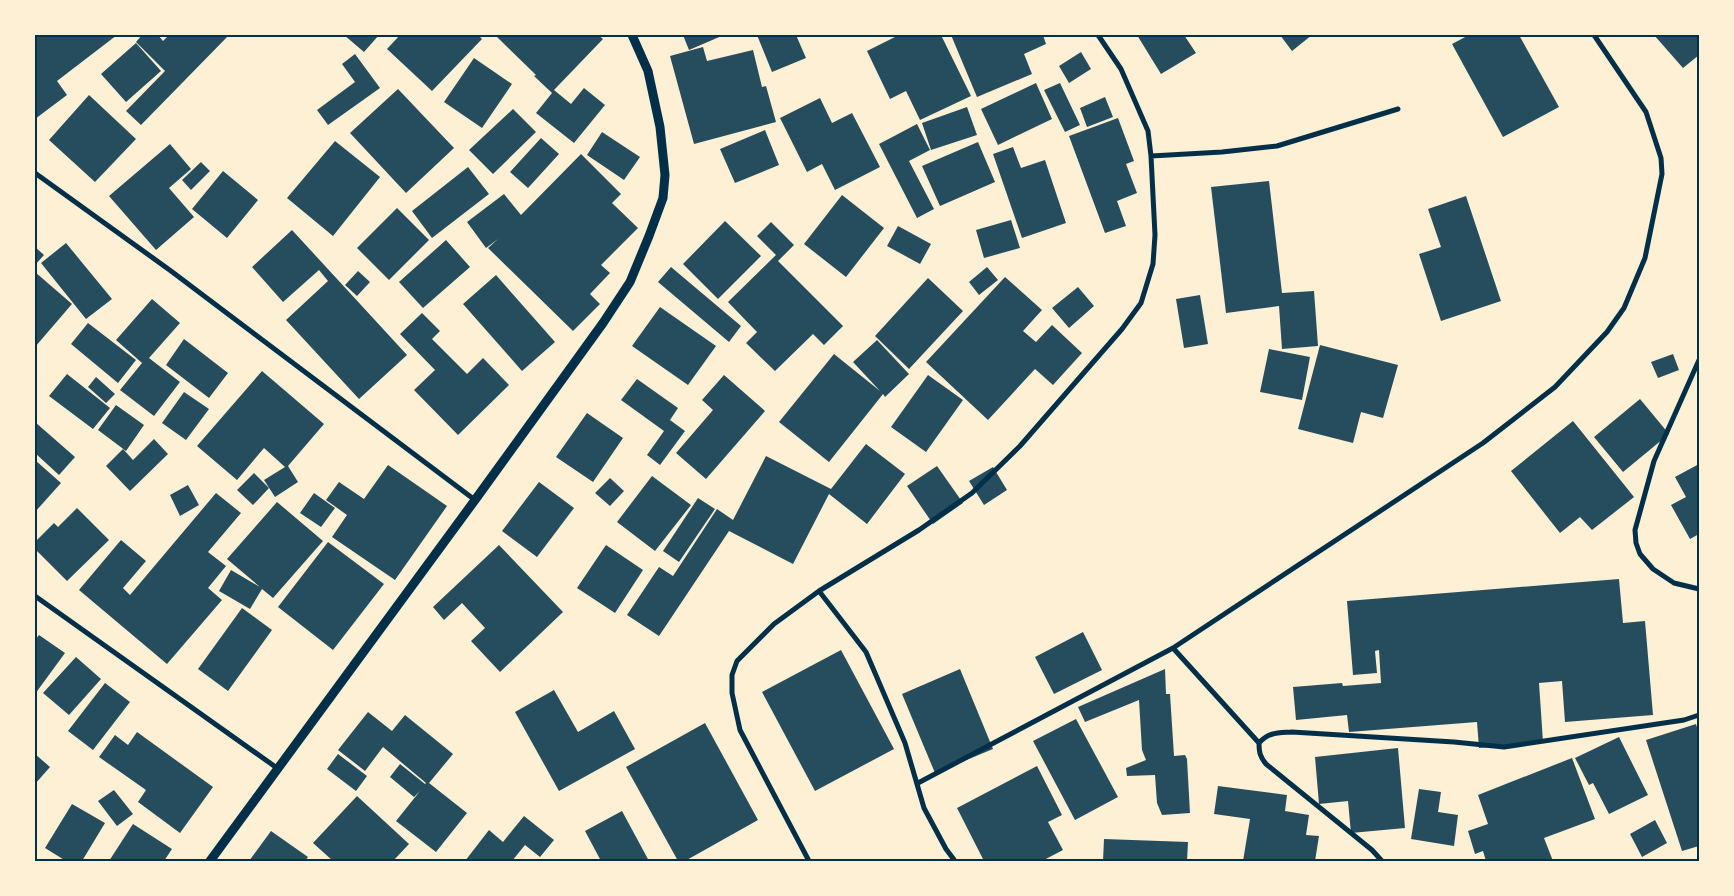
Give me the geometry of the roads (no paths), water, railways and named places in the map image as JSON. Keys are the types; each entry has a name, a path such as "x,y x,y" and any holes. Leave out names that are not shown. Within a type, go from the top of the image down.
{"street":[{"path":"210,861 598,331 630,282 663,198 665,175 660,128 648,71 632,35"},
{"path":"809,861 740,730 732,693 732,675 737,661 749,646 774,624 819,591 919,530 972,493 1020,446 1122,328 1141,303 1154,264 1151,156 1148,131 1121,69 1098,35"},
{"path":"918,783 1172,648 1483,443 1555,387 1607,332 1624,308 1645,258 1662,174 1661,158 1646,112 1594,35"},
{"path":"1151,156 1222,152 1277,146 1398,110"},
{"path":"35,173 171,271 475,500"},
{"path":"1699,360 1654,462 1635,530 1636,543 1640,554 1653,569 1674,583 1699,588"},
{"path":"819,591 866,652 905,743 924,808 946,849 955,861"},
{"path":"35,596 277,768"},
{"path":"1172,648 1259,743 1261,758 1266,764 1372,850 1382,861"},
{"path":"1259,743 1265,736 1292,732 1454,742 1504,748 1684,720 1699,715"}]}
